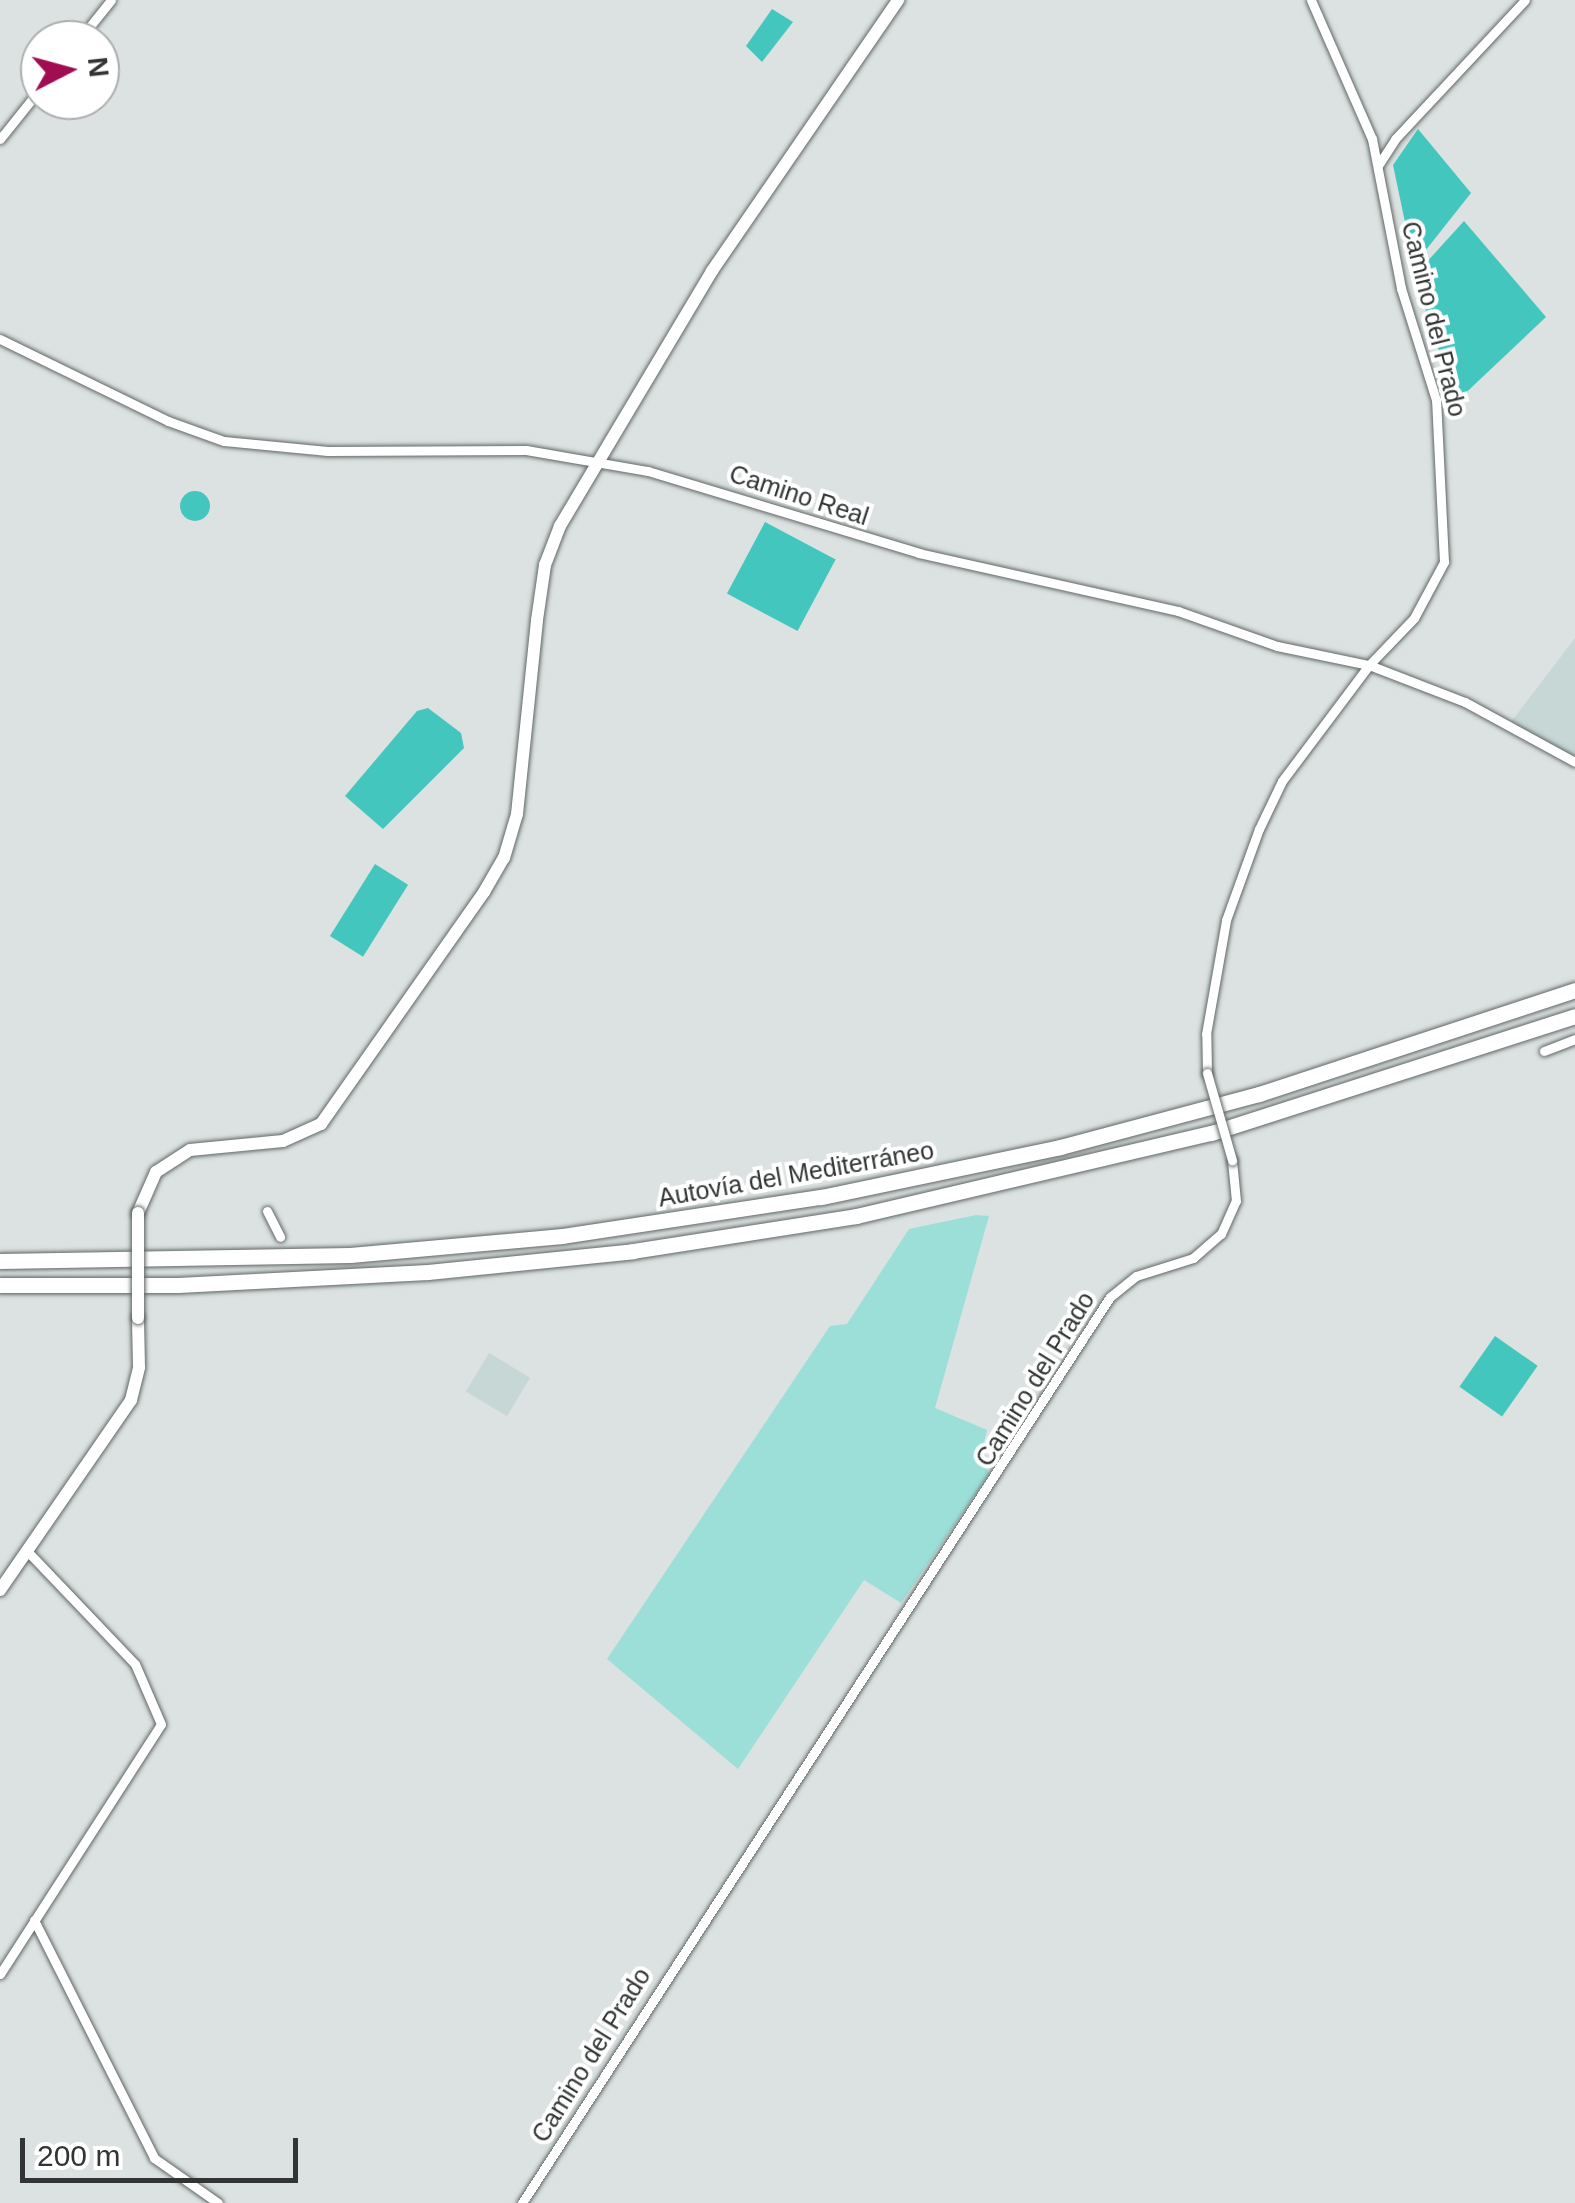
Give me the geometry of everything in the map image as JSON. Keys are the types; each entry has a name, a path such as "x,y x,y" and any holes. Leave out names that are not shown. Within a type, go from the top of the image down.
{"highway":[{"name":"Autovía del Mediterráneo","path":"0,1261 350,1255 579,1234 804,1200 1184,1114 1575,990"},
{"name":"Autovía del Mediterráneo","path":"0,1285 411,1274 633,1251 856,1216 1211,1133 1575,1016"}],"main road":[{"path":"0,1590 4,1573 27,1551 131,1400 139,1367 138,1213 156,1172 190,1150 282,1141 321,1124 504,858 518,814 545,565 596,462 712,270 898,0"}],"street":[{"path":"96,20 112,0"},
{"name":"Camino del Prado","path":"522,2203 1110,1297 1136,1276 1193,1258 1220,1234 1236,1201 1232,1160 1207,1073 1206,1034 1226,920 1259,829 1282,781 1369,665 1414,618 1440,578 1446,540 1436,400 1401,288 1379,164 1311,0"},
{"path":"1379,164 1395,139 1525,0"},
{"path":"0,140 20,114"},
{"name":"Camino Real","path":"0,338 168,422 224,441 328,451 509,449 596,462 689,481 919,553 1178,611 1276,646 1369,665 1466,702 1575,762"},
{"path":"1544,1051 1575,1039"},
{"path":"267,1210 280,1237"},
{"path":"0,1974 161,1724 135,1664 27,1551"},
{"path":"34,1920 154,2158 218,2203"}],"shaded area":[{"path":"772,9 793,22 762,62 746,46"},
{"path":"1418,129 1471,193 1414,265 1393,165"},
{"path":"1464,221 1546,317 1456,402 1414,276"},
{"path":"195,491 206,495 210,506 206,517 195,521 184,517 180,506 184,495"},
{"path":"765,522 836,560 798,631 727,594"},
{"path":"1575,638 1575,757 1511,722"},
{"path":"428,708 461,733 464,748 383,829 345,796 417,711"},
{"path":"375,864 408,885 363,957 330,936"},
{"path":"976,1215 989,1216 935,1408 987,1430 981,1456 989,1474 901,1603 864,1580 738,1769 607,1659 830,1326 847,1324 909,1229"},
{"path":"1495,1336 1538,1366 1502,1417 1459,1387"},
{"path":"489,1353 530,1378 507,1416 466,1392"}]}
